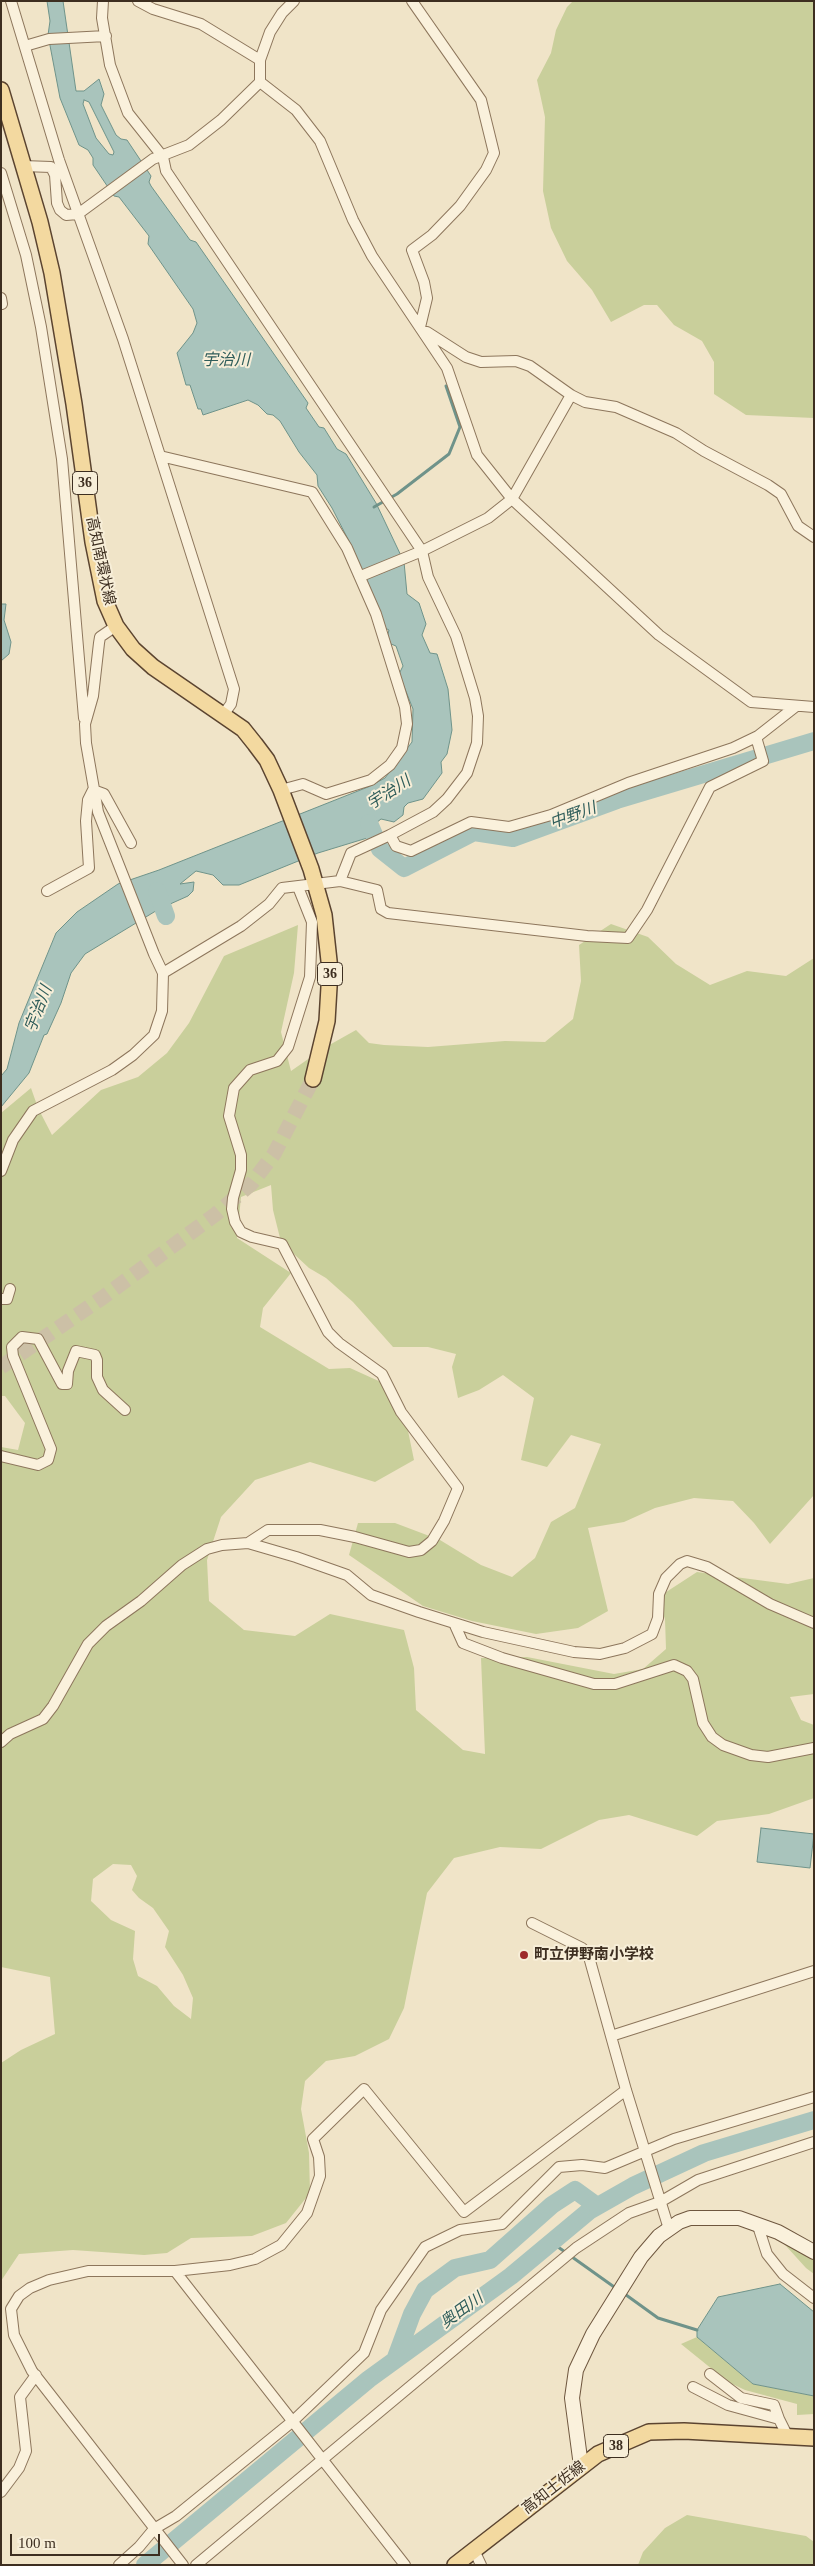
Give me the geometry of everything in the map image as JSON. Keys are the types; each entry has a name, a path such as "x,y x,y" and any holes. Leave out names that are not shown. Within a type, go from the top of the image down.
{"main road":[{"name":"高知南環状線","path":"1,90 40,222 52,273 74,404 93,542 105,601 116,626 134,649 154,667 242,729 267,760 281,790 311,868 328,941 330,970 327,1021 313,1079"},
{"name":"高知土佐線","path":"455,2565 598,2454 649,2432 684,2431 814,2438"}],"street":[{"path":"11,1 59,160 123,339 234,689 230,704 223,714"},
{"path":"103,1 104,36 110,65 128,114 163,157 166,170 393,506 420,552 428,577 456,636 475,698 478,716 477,743 467,773 447,799 433,812 351,853 340,881"},
{"path":"138,1 153,9 201,24 260,60"},
{"path":"23,166 51,167 55,175 57,203 60,210 66,215 78,214 152,159 163,157 189,145 220,120 260,82 260,60 278,20 294,1"},
{"path":"412,1 481,100 494,153 486,170 460,206 432,235 412,250 424,282 427,298 420,326"},
{"path":"26,46 49,39 104,36"},
{"path":"260,82 296,110 320,141 353,220 372,256 447,368 477,455 512,499 659,635 751,702 795,707 814,707"},
{"path":"1,173 26,254 41,327 60,449 85,724 93,790 106,839 163,973 162,1011 154,1035 144,1046 112,1070 33,1111 13,1140 1,1170"},
{"path":"1,298 2,304"},
{"path":"420,326 453,350 480,362 516,361 530,366 571,395 585,402 616,408 653,422 781,494 798,526 814,538"},
{"path":"363,575 420,552 492,516 512,499 571,395"},
{"path":"160,456 312,492 335,526 363,575 405,707 407,724 402,748 390,765 371,780 326,794 303,784 281,790"},
{"path":"85,724 92,696 100,638 116,626"},
{"path":"390,835 396,846 411,851 471,822 509,827 551,815 628,783 733,748 756,737 795,707"},
{"path":"163,973 242,926 269,904 282,888 316,886 340,881 377,890 381,909 388,913 587,936 628,938 647,910 710,787 763,761 756,737"},
{"path":"93,790 104,794 131,843"},
{"path":"47,892 89,868 86,821 88,800 93,790"},
{"path":"248,1544 268,1530 320,1530 355,1537 409,1552 420,1550 432,1541 444,1520 458,1488 401,1412 382,1374 339,1343 328,1332 282,1244 252,1237 241,1232 235,1222 232,1209 241,1170 241,1155 229,1116 234,1088 250,1070 277,1061 288,1047 310,977 312,922 298,887"},
{"path":"1,1299 8,1299 10,1290"},
{"path":"1,1456 38,1466 48,1460 51,1449 13,1356 12,1347 22,1337 38,1339 57,1378 62,1384 67,1384 68,1371 76,1350 94,1356 98,1360 97,1377 103,1390 125,1410"},
{"path":"1,1742 10,1734 43,1719 53,1706 88,1644 106,1626 141,1601 182,1565 207,1549 248,1544 296,1557 346,1575 371,1594 454,1623 527,1643 574,1652 600,1654 625,1648 652,1634 658,1618 659,1594 666,1578 680,1564 687,1561 707,1567 770,1604 814,1623"},
{"path":"454,1623 463,1643 502,1658 594,1684 615,1684 674,1665 687,1670 693,1680 703,1723 712,1737 723,1745 751,1755 768,1757 814,1748"},
{"path":"532,1923 582,1948 589,1957 626,2090 669,2229"},
{"path":"611,2036 814,1971"},
{"path":"183,2565 36,2375 14,2334 11,2309 18,2296 49,2280 88,2271 175,2271 230,2265 255,2259 281,2244 306,2213 320,2176 319,2157 313,2139 364,2089 464,2212 626,2090"},
{"path":"119,2565 139,2548 154,2529 176,2516 293,2421 364,2354 381,2310 425,2247 460,2230 502,2224 559,2167 582,2165 605,2168 644,2150 814,2097"},
{"path":"196,2565 576,2248 629,2213 660,2202 698,2180 814,2142"},
{"path":"581,2466 572,2398 576,2370 593,2334 641,2257 659,2236 690,2218 739,2218 778,2232 814,2252"},
{"path":"756,2224 767,2254 783,2274 814,2298"},
{"path":"175,2271 405,2565"},
{"path":"710,2374 741,2398 774,2405 788,2437"},
{"path":"1,2492 19,2468 26,2451 20,2397 36,2375"},
{"path":"692,2387 728,2405 779,2419"},
{"path":"474,2550 481,2565"}],"green space":[{"path":"573,1 814,1 814,418 746,415 714,394 714,362 702,341 674,325 657,305 644,305 611,322 592,290 567,261 551,228 543,191 545,117 537,80 551,53 556,30 567,7"},
{"path":"611,924 648,937 676,964 710,985 747,971 786,976 814,958 814,1495 770,1544 754,1523 733,1501 694,1498 655,1508 624,1522 588,1528 608,1611 578,1628 536,1634 472,1621 423,1606 349,1555 358,1523 395,1523 440,1540 481,1565 512,1577 535,1558 551,1522 575,1508 601,1444 571,1435 547,1467 521,1460 534,1398 503,1375 479,1390 458,1398 452,1367 456,1354 428,1347 393,1347 353,1302 326,1278 309,1268 281,1242 273,1210 271,1185 241,1197 237,1238 291,1273 263,1308 260,1327 329,1369 350,1368 394,1388 407,1426 414,1460 375,1482 310,1462 255,1480 221,1517 207,1560 209,1601 244,1630 295,1636 330,1614 404,1630 414,1668 416,1710 463,1750 485,1754 481,1658 527,1657 614,1674 643,1669 666,1649 665,1619 657,1598 697,1572 788,1584 814,1578 814,1694 790,1697 801,1720 814,1725 814,1798 769,1814 717,1821 697,1836 629,1815 599,1820 541,1849 500,1847 454,1858 427,1893 404,2008 389,2039 355,2056 326,2061 305,2081 301,2109 309,2153 310,2193 286,2223 252,2236 191,2238 167,2253 144,2255 73,2250 19,2254 1,2281 1,2063 21,2050 55,2034 50,1977 1,1967 1,1447 18,1450 25,1423 5,1396 1,1396 1,1113 31,1088 38,1108 52,1135 101,1090 138,1077 167,1053 189,1023 224,956 298,925 294,973 281,1032 291,1071 324,1048 356,1030 369,1043 384,1045 428,1047 505,1041 545,1042 573,1019 581,981 579,945","holes":["113,1864 131,1865 137,1876 132,1890 139,1898 153,1908 169,1931 165,1947 183,1975 193,1998 191,2019 174,2006 157,1986 138,1976 133,1959 135,1931 111,1920 91,1901 93,1879"]},
{"path":"767,2225 814,2254 814,2274 806,2268"},
{"path":"697,2337 753,2384 814,2396 814,2414 797,2415 797,2404 745,2390 728,2382 681,2344"},
{"path":"687,2515 806,2536 814,2542 814,2565 638,2565 643,2552 665,2528"}],"water":[{"name":"宇治川","path":"47,1 63,1 76,91 84,91 99,79 104,94 101,105 116,135 121,139 127,140 151,176 149,182 151,186 190,240 196,242 308,403 306,408 319,427 324,428 337,449 346,454 376,503 404,562 407,594 419,603 426,624 422,635 430,653 437,654 448,689 452,730 447,754 441,762 442,773 423,799 408,803 404,807 403,815 394,822 381,819 376,823 377,835 318,853 239,885 223,885 213,875 196,871 180,884 194,882 193,891 188,896 159,909 85,954 71,973 61,1003 47,1034 44,1035 29,1073 1,1107 1,1076 7,1069 19,1023 56,933 77,912 118,884 159,870 368,787 385,778 412,742 413,709 399,674 403,666 396,646 386,642 389,630 385,628 351,545 318,486 317,475 299,452 280,421 273,415 267,414 258,405 248,400 203,415 201,409 198,409 190,385 186,385 177,353 193,333 197,323 193,309 148,244 149,236 119,197 114,196 93,165 93,158 88,150 79,145 60,98 48,35 50,21","holes":["84,100 89,102 114,152 113,155 109,154 96,138 83,104"]},
{"path":"1,604 6,604 4,620 11,642 9,654 1,661"},
{"path":"761,1828 814,1834 810,1868 757,1862"},
{"path":"780,2284 814,2312 814,2396 753,2384 697,2337 697,2330 718,2297"}],"waterway":[{"path":"374,507 397,494 449,454 460,427 446,386"},
{"name":"中野川","path":"369,823 380,849 404,868 474,832 513,838 617,800 814,741"},
{"path":"157,891 166,916"},
{"name":"奥田川","path":"145,2565 369,2379 511,2276 589,2211 633,2186 704,2153 814,2120"},
{"path":"395,2360 412,2314 425,2290 455,2268 490,2260 552,2205 575,2190 597,2206"},
{"path":"551,2242 617,2289"},
{"path":"622,2292 658,2318 697,2330"}],"tunnel":[{"path":"1,1367 102,1298 216,1214 251,1184 274,1154 313,1079"}],"place":[{"name":"町立伊野南小学校","path":"524,1955"}]}
